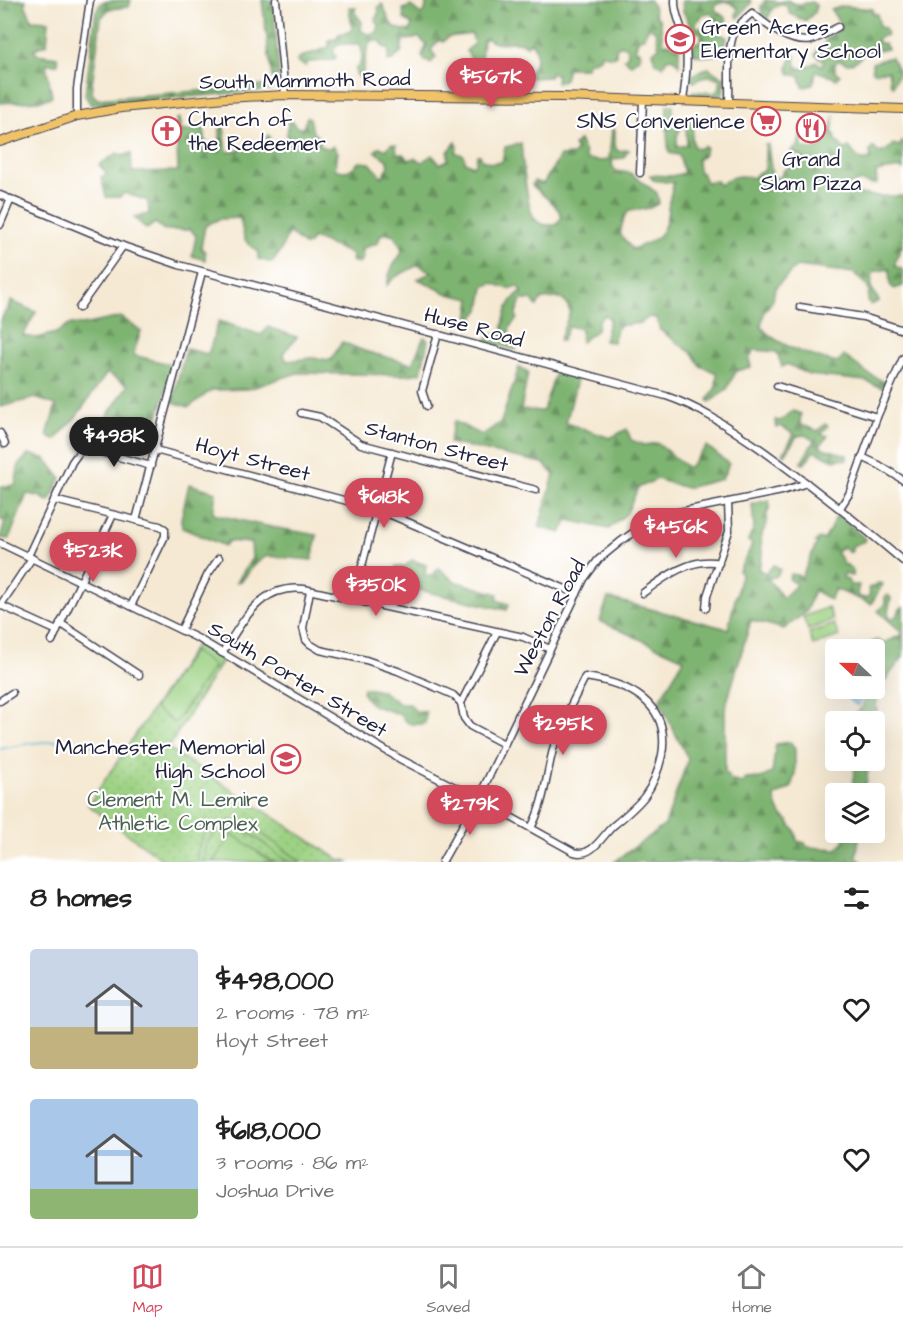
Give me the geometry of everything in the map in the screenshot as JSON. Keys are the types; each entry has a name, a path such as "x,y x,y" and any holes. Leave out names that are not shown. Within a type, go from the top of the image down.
{"main road":[{"name":"South Mammoth Road","path":"0,142 77,116 121,108 173,102 285,95 643,100 903,109"}],"street":[{"path":"77,116 77,90 90,0"},
{"path":"276,0 285,95"},
{"path":"675,0 675,10 685,39 687,54 683,101"},
{"path":"729,103 732,38 740,24 752,13 772,28 795,39 810,41 838,27"},
{"path":"640,173 643,100"},
{"name":"Huse Road","path":"0,195 123,246 202,272 666,396 687,404 728,427 807,483 903,561"},
{"path":"0,225 11,200"},
{"path":"79,308 123,246"},
{"path":"136,520 202,272"},
{"path":"800,307 863,317 903,330"},
{"path":"428,406 422,391 438,334"},
{"path":"840,508 849,494 861,457 903,358"},
{"path":"777,386 877,417"},
{"name":"Stanton Street","path":"301,412 320,417 356,442 536,490"},
{"path":"57,631 0,606 30,557 72,462 99,425"},
{"path":"0,433 5,444"},
{"path":"83,447 151,466"},
{"name":"Hoyt Street","path":"155,450 377,509 577,594"},
{"path":"353,600 392,452"},
{"path":"861,457 903,480"},
{"name":"Weston Road","path":"442,862 478,799 584,579 598,560 648,522 681,510 728,502 807,483"},
{"path":"54,500 165,529 165,536 131,606"},
{"path":"706,608 707,596 729,531 728,502"},
{"path":"52,642 113,515"},
{"name":"South Porter Street","path":"0,543 181,630 400,759 574,852 585,854 590,852 644,797 657,772 663,750 662,727 657,713 649,704 616,684 585,677 558,732 551,756 546,790 531,828"},
{"path":"181,630 208,574 219,558"},
{"path":"643,593 685,568 705,561 719,563"},
{"path":"222,653 252,609 269,594 292,588 530,639 550,649"},
{"path":"310,591 303,628 306,639 315,648 398,671 453,695 461,703 464,718 470,726 504,744"},
{"path":"60,623 139,675"},
{"path":"461,703 497,632"},
{"path":"0,701 12,693"}],"green space":[{"path":"0,0 26,0 25,4 32,20 49,21 47,44 34,49 37,54 57,57 58,64 46,64 52,97 38,101 0,103"},
{"path":"131,0 129,7 109,9 101,18 91,92 97,99 273,85 270,90 91,105 85,95 96,11 102,2"},
{"path":"262,0 273,0 279,76 272,78"},
{"path":"427,0 650,0 655,15 660,20 663,42 679,48 679,65 673,58 667,59 663,66 655,63 653,52 659,47 656,32 649,27 643,38 638,40 635,51 641,54 631,64 624,59 628,55 626,46 619,46 616,49 616,55 612,57 601,54 600,58 588,63 586,68 568,68 565,79 558,83 556,82 557,75 551,73 549,77 531,78 529,74 535,62 536,50 531,42 527,45 515,42 496,43 487,38 483,40 481,59 488,64 481,65 483,71 479,75 474,74 473,69 469,69 471,58 466,51 474,44 472,34 448,37 443,42 439,40 431,50 436,57 431,63 425,61 422,55 427,45 418,37 403,40 401,53 391,61 388,61 389,49 383,47 381,41 371,41 361,78 357,76 355,70 362,58 360,44 337,44 333,51 336,57 334,60 308,62 306,66 297,62 298,58 329,47 329,40 336,39 339,34 350,32 352,28 349,7 356,8 354,12 362,22 361,30 367,34 377,33 379,25 375,20 379,11 378,7 382,4 393,26 410,31 412,24 404,19 403,9 411,6 421,14 425,11"},
{"path":"682,0 751,0 751,3 738,18 736,15 738,8 727,1 715,5 716,11 726,18 727,25 717,21 710,12 703,15 696,23 696,27 706,28 727,37 723,54 706,56 696,55 692,49 696,42 700,42 702,33 693,31 683,11"},
{"path":"765,0 779,2 788,0 793,4 812,2 816,5 815,12 805,21 789,13 787,6 782,4 773,8 768,18 762,14 761,7"},
{"path":"843,6 873,9 872,13 877,14 880,27 885,28 887,35 878,38 877,42 885,44 888,49 864,54 855,62 847,64 839,60 835,64 835,72 840,75 837,79 816,72 813,83 803,87 800,76 790,74 788,69 790,62 794,55 796,66 802,69 817,62 822,66 824,61 815,55 817,50 824,47 826,39 840,29 841,25 831,10"},
{"path":"891,57 899,72 893,86 888,71 874,72 872,69 872,63"},
{"path":"709,68 725,77 723,93 719,96 693,96 691,94 693,91 715,93 720,88 720,79 710,76 694,82 691,80 692,76 701,70"},
{"path":"667,105 673,105 672,122 682,126 677,136 677,147 687,145 686,127 694,118 692,139 694,147 699,149 704,146 706,148 698,160 699,173 702,173 706,182 717,181 720,185 735,177 753,178 765,170 765,145 768,144 772,176 779,179 784,170 804,159 791,151 798,146 802,124 804,132 813,135 813,139 803,139 802,148 817,148 827,138 834,116 832,132 836,136 835,139 845,150 849,147 860,159 871,159 870,151 873,147 879,153 887,150 893,144 899,146 903,141 903,170 900,168 876,172 877,184 860,181 847,186 844,190 873,196 903,196 903,244 895,266 903,270 903,286 894,289 890,285 889,269 873,272 871,287 879,301 871,305 868,301 867,286 854,273 797,266 775,288 773,300 764,312 761,326 775,339 806,354 837,363 844,356 869,374 885,382 882,388 866,381 809,375 787,364 782,367 777,352 754,350 749,359 751,367 736,371 727,389 710,402 708,400 716,387 717,373 700,366 693,354 660,330 656,318 649,317 641,323 618,326 613,342 604,341 610,318 604,315 598,321 597,330 581,342 581,329 569,326 562,341 559,341 570,312 567,304 560,298 542,299 537,306 532,300 521,300 516,313 517,319 509,332 509,338 518,342 516,350 485,341 490,335 502,334 507,310 521,291 517,286 509,289 492,283 484,287 480,310 470,322 468,320 471,299 448,294 418,279 432,272 418,265 395,277 387,285 390,272 402,250 393,234 381,234 378,243 361,249 363,257 359,263 351,261 352,255 347,252 313,238 305,246 289,232 272,263 258,259 258,251 244,237 240,218 219,219 205,226 201,247 205,252 205,260 192,256 196,236 191,230 164,230 155,223 147,229 133,217 149,214 148,201 124,193 120,197 106,197 101,177 107,174 99,165 117,153 123,156 131,153 132,172 178,171 176,119 179,118 182,131 204,129 207,150 220,152 220,128 224,127 227,152 257,145 263,142 268,135 270,137 267,144 286,146 288,122 292,121 296,127 303,128 307,117 310,118 313,133 319,137 321,147 333,146 338,152 335,169 345,171 359,162 370,163 382,177 389,166 388,161 375,151 380,147 386,150 391,144 396,145 397,154 403,154 408,160 415,158 422,162 432,155 440,164 448,160 448,152 456,142 456,153 464,155 465,162 473,166 477,155 480,155 482,160 491,163 502,162 505,147 521,143 531,212 538,222 544,225 556,225 562,217 553,203 532,185 534,181 543,184 560,156 573,155 577,150 574,145 579,140 586,159 602,161 609,159 612,129 615,130 617,151 629,150 623,158 613,159 612,164 615,171 630,173 657,193 659,203 650,208 629,211 624,217 620,234 632,249 656,238 665,224 674,183 653,180 650,175 672,176 684,173 679,155 669,153"},
{"path":"11,301 36,312 23,336 37,338 56,333 71,324 83,325 121,317 141,331 133,355 173,365 156,424 128,420 124,434 114,431 105,419 128,385 107,373 76,417 55,440 47,436 56,405 35,398 0,407 0,322"},
{"path":"219,321 261,335 268,327 297,337 283,353 287,361 312,358 331,360 342,342 364,351 412,364 424,337 428,340 421,373 406,375 297,373 249,389 212,390 189,407 172,402 186,349 208,354"},
{"path":"519,367 528,372 521,410 543,411 556,371 577,380 566,423 610,438 627,429 631,440 644,445 657,443 688,468 707,446 729,464 722,479 686,488 657,479 638,488 627,513 609,529 568,520 561,533 539,527 554,475 543,463 449,443 454,421 482,435 501,422"},
{"path":"793,411 801,414 800,424 818,431 825,424 828,426 821,434 828,436 819,447 847,455 847,460 834,460 814,451 804,464 801,463 814,441 805,435 797,436 785,455 783,454 794,434 781,426 777,428 775,420 780,421"},
{"path":"29,454 46,459 61,478 49,502 39,496 27,494 9,539 0,538 5,522 0,519 0,487 15,485 19,464"},
{"path":"189,484 216,492 213,514 317,535 312,560 267,556 254,565 242,581 237,582 252,558 251,543 228,541 225,546 182,528 181,519"},
{"path":"769,500 770,507 763,531 762,557 758,569 765,573 774,565 780,570 777,576 768,579 783,598 796,585 789,578 791,574 802,576 817,543 815,542 818,539 825,539 838,513 865,539 852,546 852,551 849,553 843,546 836,553 843,564 853,571 852,576 844,574 843,578 848,580 850,585 859,585 857,593 860,597 866,598 870,595 868,589 870,587 876,587 879,583 883,584 871,604 835,589 830,600 814,590 806,612 784,629 751,620 725,709 725,774 728,774 730,780 742,783 746,779 761,778 772,773 776,744 790,742 795,749 795,777 792,787 775,796 781,815 795,830 797,841 805,843 807,847 837,849 842,843 858,843 856,857 862,862 614,862 665,825 688,759 659,701 684,659 600,621 608,598 728,629 741,575 739,571 752,544 748,541 754,527 752,504"},
{"path":"412,560 426,565 425,575 431,576 439,568 454,581 498,594 497,600 509,604 507,610 392,584 396,566 404,567"},
{"path":"888,595 891,598 888,612 890,619 897,616 903,607 903,633 878,611 885,604 885,597"},
{"path":"828,607 833,620 808,630 803,617"},
{"path":"834,624 839,636 813,645 809,633"},
{"path":"903,634 903,657 885,680 885,643"},
{"name":"Clement M. Lemire Athletic Complex","path":"197,643 222,661 168,748 338,859 351,862 166,862 88,805"},
{"path":"193,651 214,666 175,723 154,708"},
{"path":"364,688 382,691 400,704 410,704 415,711 426,712 425,723 410,724 402,716 373,705 365,697 362,691"},
{"path":"864,699 877,699 877,711 859,711 863,706"},
{"path":"854,771 868,771 866,783 853,783"},
{"path":"230,821 248,824 302,862 284,859 254,836 234,827 223,828 212,836 205,848 204,862 197,862 198,847 205,834 210,829"},
{"path":"232,834 272,862 213,862"}],"water":[{"path":"848,699 861,699 859,705"}],"waterway":[{"path":"0,749 57,741 106,745 122,750"}],"place":[{"name":"Green Acres Elementary School","path":"680,39"},
{"name":"SNS Convenience","path":"766,121"},
{"name":"Grand Slam Pizza","path":"811,128"},
{"name":"Church of the Redeemer","path":"167,131"},
{"name":"Manchester Memorial High School","path":"286,759"}]}
